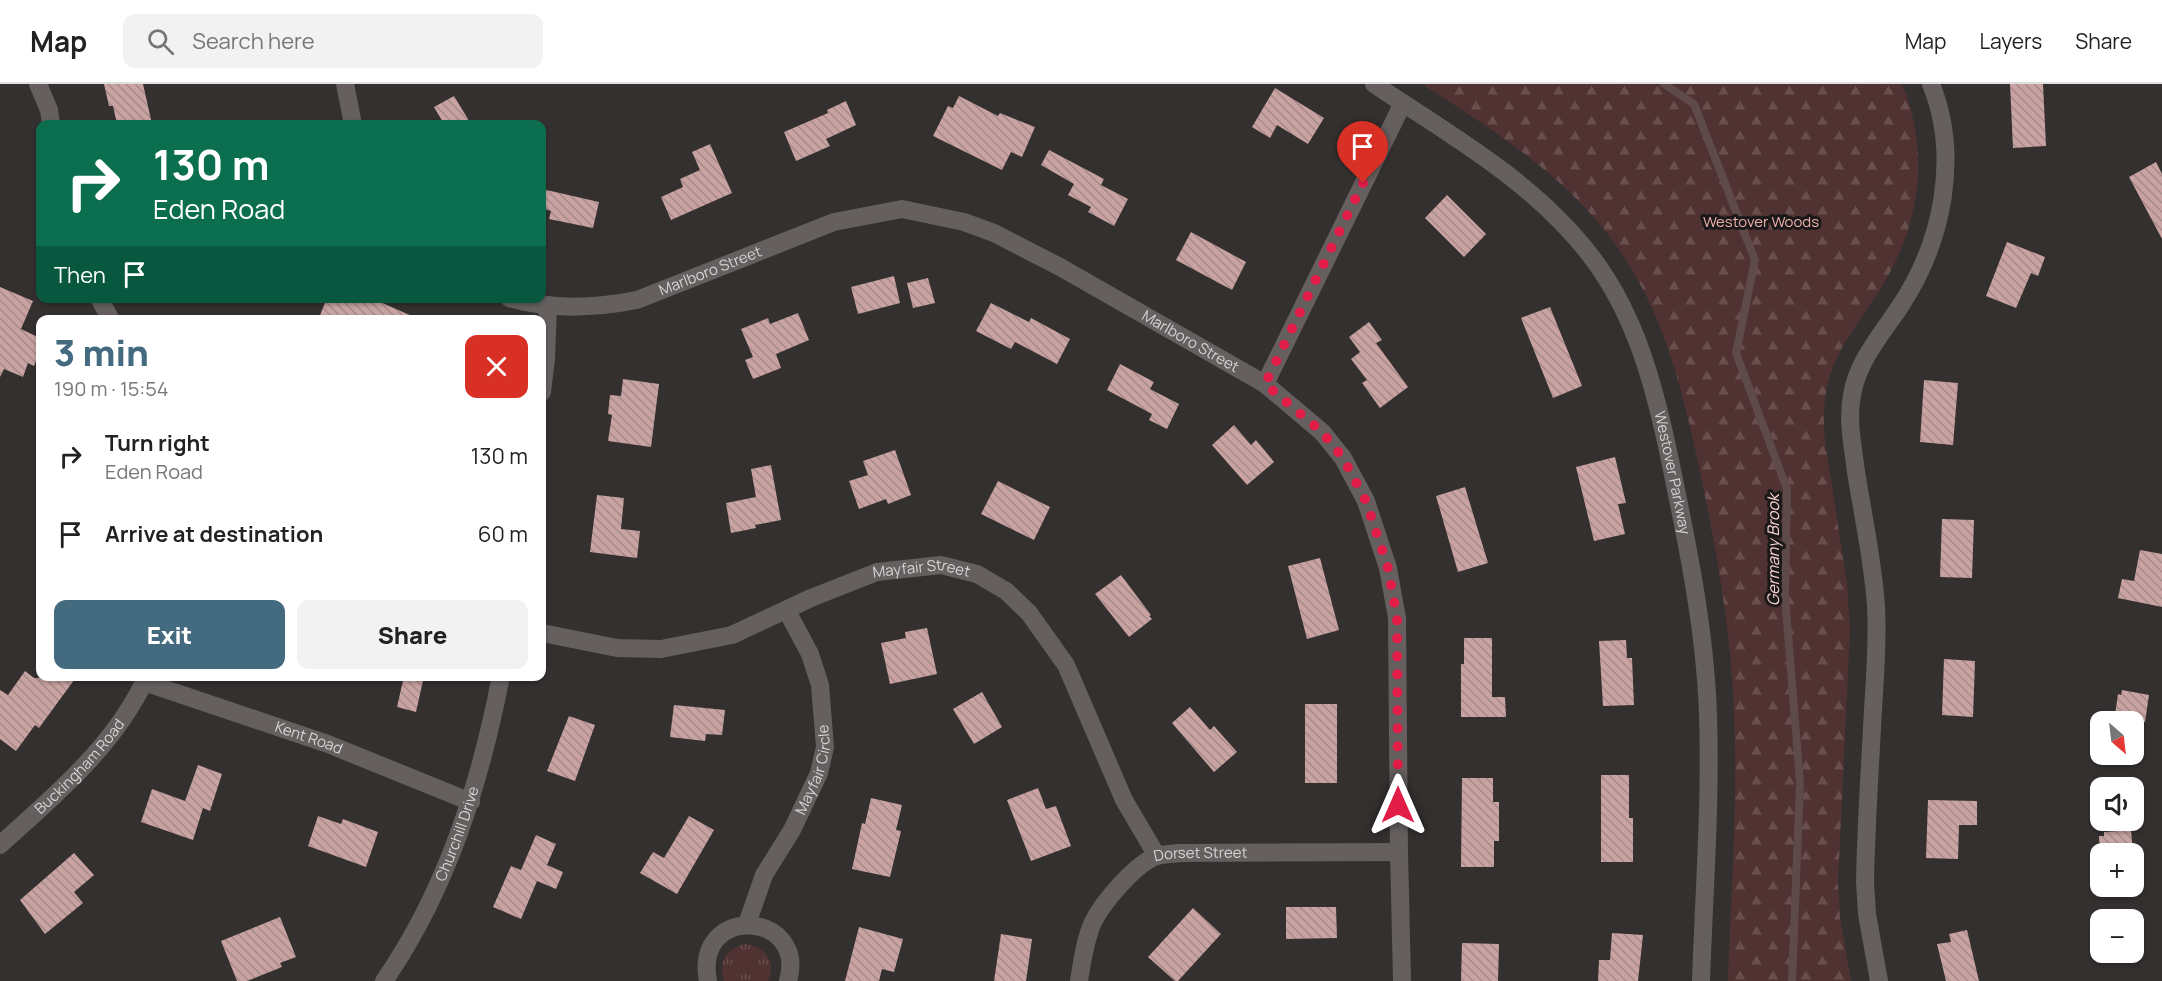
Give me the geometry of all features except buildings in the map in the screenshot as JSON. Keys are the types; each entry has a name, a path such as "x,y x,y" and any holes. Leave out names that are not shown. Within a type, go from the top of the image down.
{"street":[{"path":"38,84 49,110 50,120"},
{"path":"345,84 352,120"},
{"name":"Westover Parkway","path":"1374,84 1502,170 1529,191 1574,236 1608,280 1646,366 1661,418 1684,526 1696,596 1705,672 1708,748 1701,981"},
{"path":"1879,981 1868,924 1865,882 1876,659 1876,604 1850,416 1853,389 1862,365 1913,285 1932,240 1938,218 1946,170 1945,142 1942,120 1931,84"},
{"path":"1265,384 1402,103"},
{"name":"Marlboro Street","path":"548,305 582,307 613,305 637,300 834,222 902,209 964,222 994,233 1060,267 1265,384 1322,432 1343,458 1366,501 1388,568 1397,618 1398,852 1402,981"},
{"path":"537,303 548,305 546,359"},
{"name":"Mayfair Street","path":"546,634 617,648 661,648 732,635 811,598 877,572 941,565 977,574 1006,591 1029,613 1066,665 1124,800 1157,856"},
{"name":"Mayfair Circle","path":"747,924 764,875 792,830 819,773 825,747 820,685 810,654 787,610"},
{"name":"Buckingham Road","path":"0,845 89,762 128,712 145,681"},
{"name":"Kent Road","path":"152,681 328,744 471,802"},
{"name":"Churchill Drive","path":"384,981 398,960 453,854 471,802 495,711 500,681"},
{"name":"Dorset Street","path":"1080,981 1093,922 1119,886 1144,863 1157,856 1180,853 1398,852"},
{"path":"708,981 707,955 713,943 722,933 747,924 762,926 775,933 784,944 790,957 788,981"}],"green space":[{"name":"Westover Woods","path":"1422,84 1902,84 1916,132 1918,156 1918,180 1909,228 1889,274 1840,351 1832,369 1824,412 1825,441 1847,583 1850,629 1838,883 1840,917 1851,981 1728,981 1735,779 1730,650 1717,558 1685,407 1668,349 1645,293 1613,241 1572,194 1525,154"},
{"path":"745,944 758,948 767,956 771,967 768,981 724,981 722,968 725,957 728,952"}],"waterway":[{"name":"Germany Brook","path":"1664,84 1694,104 1755,260 1736,353 1787,489 1785,596 1800,783 1792,981"}],"route":[{"path":"1363,183 1265,384 1322,432 1343,458 1366,501 1388,568 1397,618 1398,805"}]}
